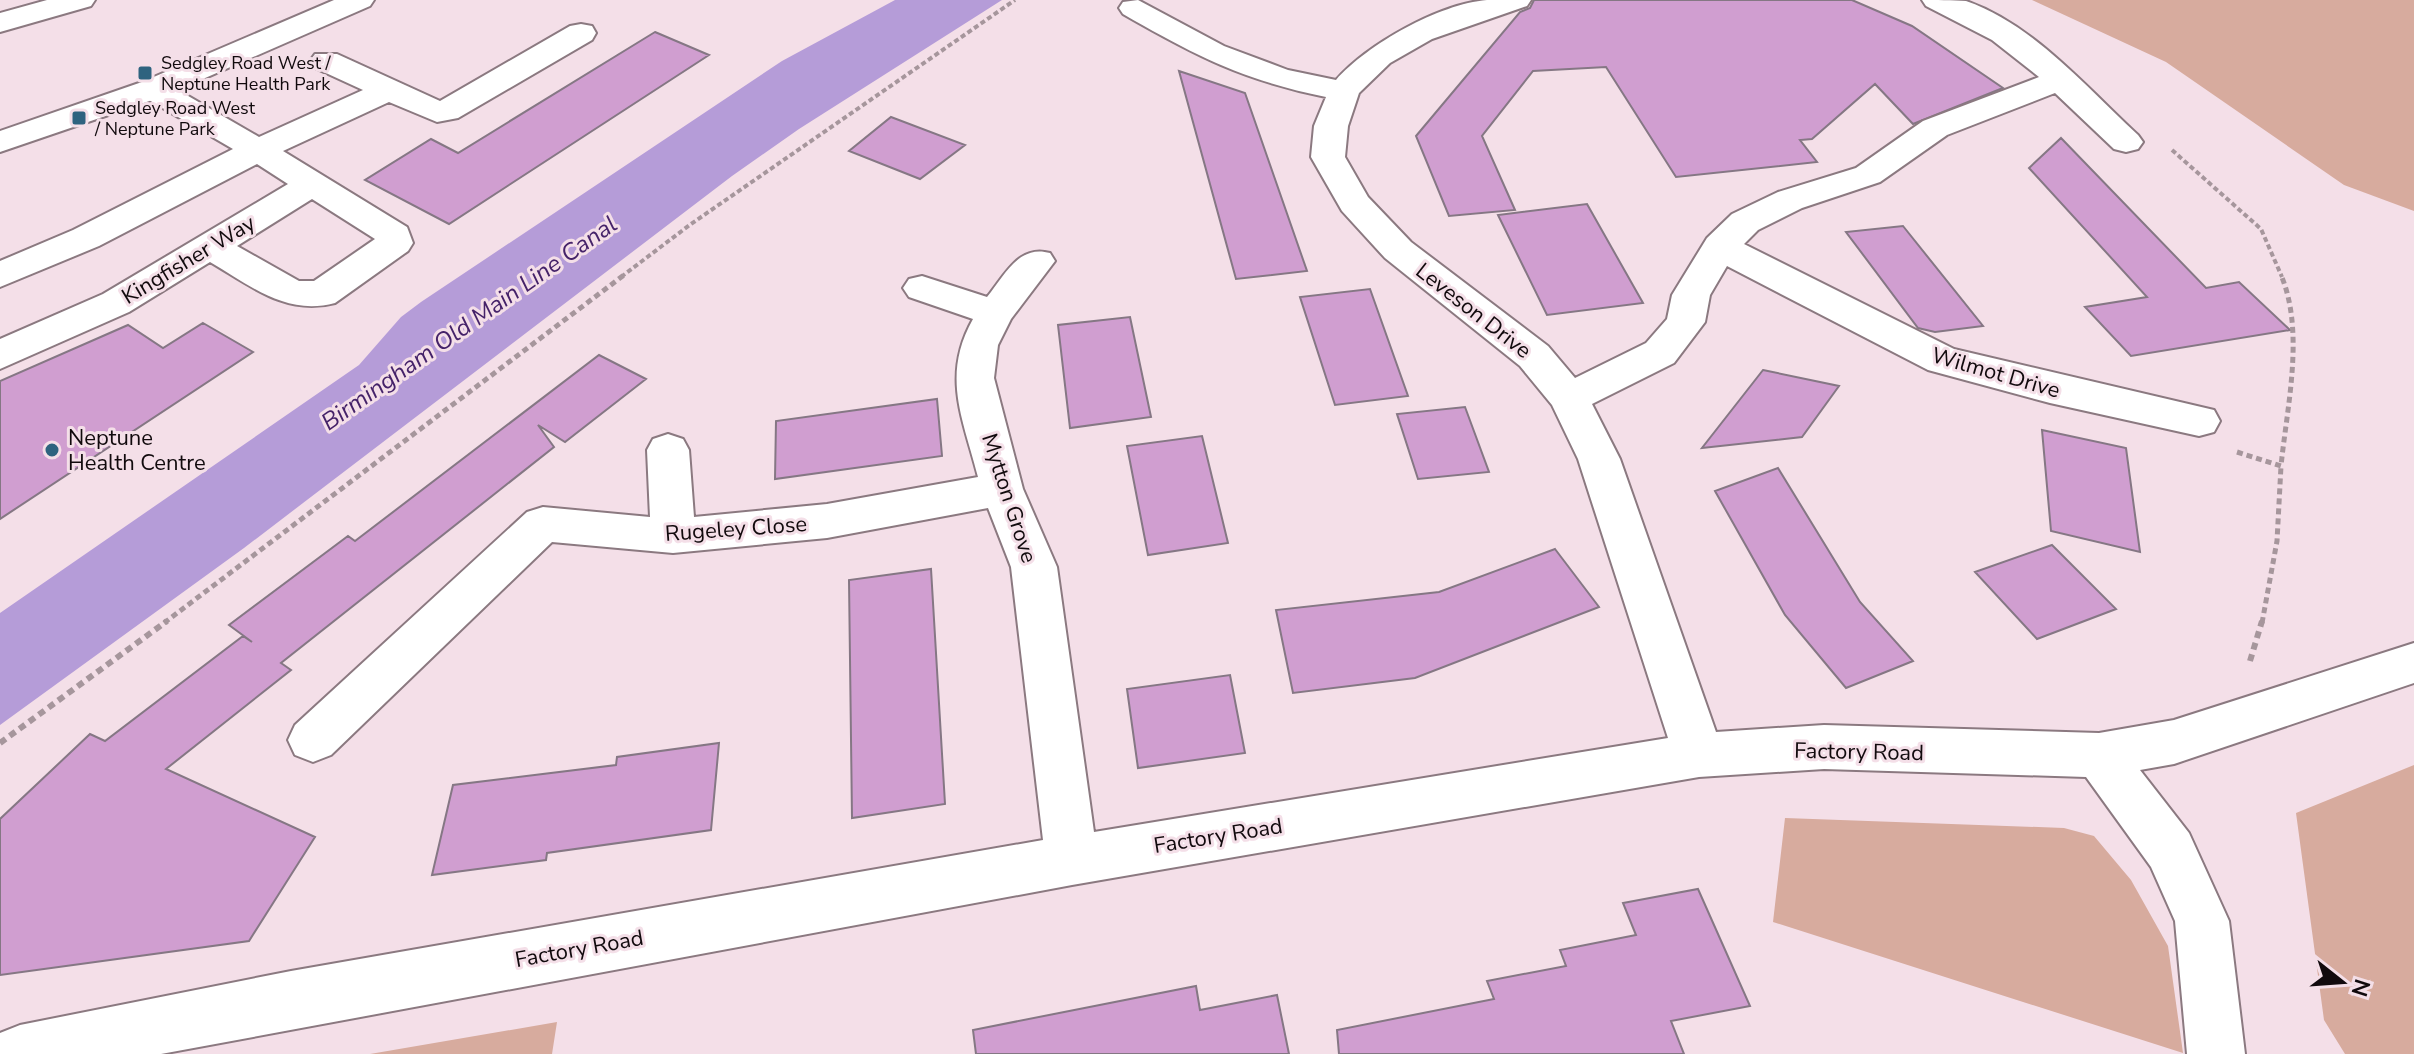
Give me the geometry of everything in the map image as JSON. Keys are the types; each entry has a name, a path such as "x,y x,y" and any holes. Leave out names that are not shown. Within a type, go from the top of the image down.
{"street":[{"path":"0,23 80,0"},
{"path":"0,142 153,89 359,0"},
{"path":"1423,0 1447,23"},
{"path":"1134,8 1213,53 1280,78 1344,91 1359,69 1411,36 1516,0"},
{"path":"1937,0 1974,14 2032,53 2126,142"},
{"path":"326,61 437,112 446,111 581,33"},
{"path":"1569,398 1660,353 1686,322 1691,295 1720,246 1745,222 1790,200 1868,175 1935,128 2060,80"},
{"path":"153,89 394,235 395,243 322,294 305,297 292,294 210,246"},
{"path":"0,275 86,238 258,150 389,90"},
{"name":"Leveson Drive","path":"1344,91 1331,126 1328,157 1354,203 1398,250 1534,356 1569,398 1599,459 1699,755"},
{"name":"Kingfisher Way","path":"0,355 116,303 313,184"},
{"name":"Wilmot Drive","path":"1720,246 1790,285 1942,360 2050,389 2199,421"},
{"name":"Mytton Grove","path":"1037,261 995,313 978,345 974,378 1002,489 1034,567 1072,860"},
{"path":"922,288 995,313"},
{"path":"668,450 673,536"},
{"name":"Rugeley Close","path":"313,740 543,524 673,536 827,521 1002,489"},
{"name":"Factory Road","path":"20,1054 291,999 1072,860 1699,755 1824,747 2099,755 2174,742 2414,663"},
{"path":"2099,755 2170,850 2202,921 2216,1054"}],"path":[{"path":"0,743 287,533 691,224 1015,0"},
{"path":"2126,142 2167,146 2261,229 2292,301 2292,346 2278,540 2267,611 2248,667 2220,726"},
{"path":"2199,421 2232,450 2281,466"}],"shaded area":[{"path":"2032,0 2414,0 2414,211 2344,185 2166,62"},
{"path":"2414,765 2414,1054 2345,1054 2324,1020 2296,813"},
{"path":"1785,818 2064,828 2094,836 2131,880 2168,946 2183,1053 1773,922"},
{"path":"557,1022 552,1054 370,1054"}],"water":[{"name":"Birmingham Old Main Line Canal","path":"895,0 1002,0 799,129 732,176 244,548 0,725 0,613 359,365 401,317 421,302 782,61"}],"building":[{"path":"1534,0 1852,0 1912,26 2003,88 1913,124 1875,84 1812,139 1800,140 1817,162 1676,177 1606,67 1533,71 1482,136 1515,210 1449,216 1416,136 1520,12 1530,8"},
{"path":"655,32 709,55 449,224 365,180 431,139 458,153"},
{"path":"1179,71 1245,93 1307,271 1236,279"},
{"path":"891,117 965,145 920,179 849,151"},
{"path":"2061,138 2206,288 2239,282 2290,330 2131,356 2085,307 2147,297 2029,168"},
{"path":"1587,204 1643,303 1547,315 1498,215"},
{"path":"1903,226 1983,326 1935,332 1918,328 1846,232"},
{"path":"1370,289 1408,396 1335,405 1300,297"},
{"path":"1130,317 1151,417 1070,428 1058,325"},
{"name":"Neptune Health Centre","path":"203,323 253,352 0,519 0,381 128,325 163,348"},
{"path":"599,355 646,379 565,442 538,425 554,447 281,663 291,670 166,769 315,837 249,941 0,975 0,819 90,734 105,741 243,636 252,642 229,625 348,536 355,541"},
{"path":"1763,370 1839,386 1802,437 1702,448"},
{"path":"937,399 942,456 775,479 776,421"},
{"path":"1465,407 1489,472 1418,479 1397,414"},
{"path":"2042,430 2126,448 2140,552 2051,531"},
{"path":"1202,436 1228,543 1148,555 1127,446"},
{"path":"1778,468 1860,602 1913,661 1846,688 1785,615 1715,491"},
{"path":"2052,545 2116,609 2037,639 1975,572"},
{"path":"1555,549 1599,607 1415,678 1293,693 1276,610 1439,592"},
{"path":"931,569 945,804 852,818 849,580"},
{"path":"1230,675 1245,753 1138,768 1127,689"},
{"path":"719,743 711,830 547,853 546,860 432,875 453,785 616,765 617,757"},
{"path":"1698,889 1750,1006 1671,1021 1684,1054 1339,1054 1337,1030 1494,999 1487,981 1566,966 1560,950 1636,935 1623,903"},
{"path":"1196,986 1200,1010 1277,995 1289,1054 976,1054 973,1030"}],"place":[{"name":"Sedgley Road West / Neptune Health Park","path":"145,73"},
{"name":"Sedgley Road West / Neptune Park","path":"79,118"},
{"name":"Neptune Health Centre","path":"52,450"}]}
